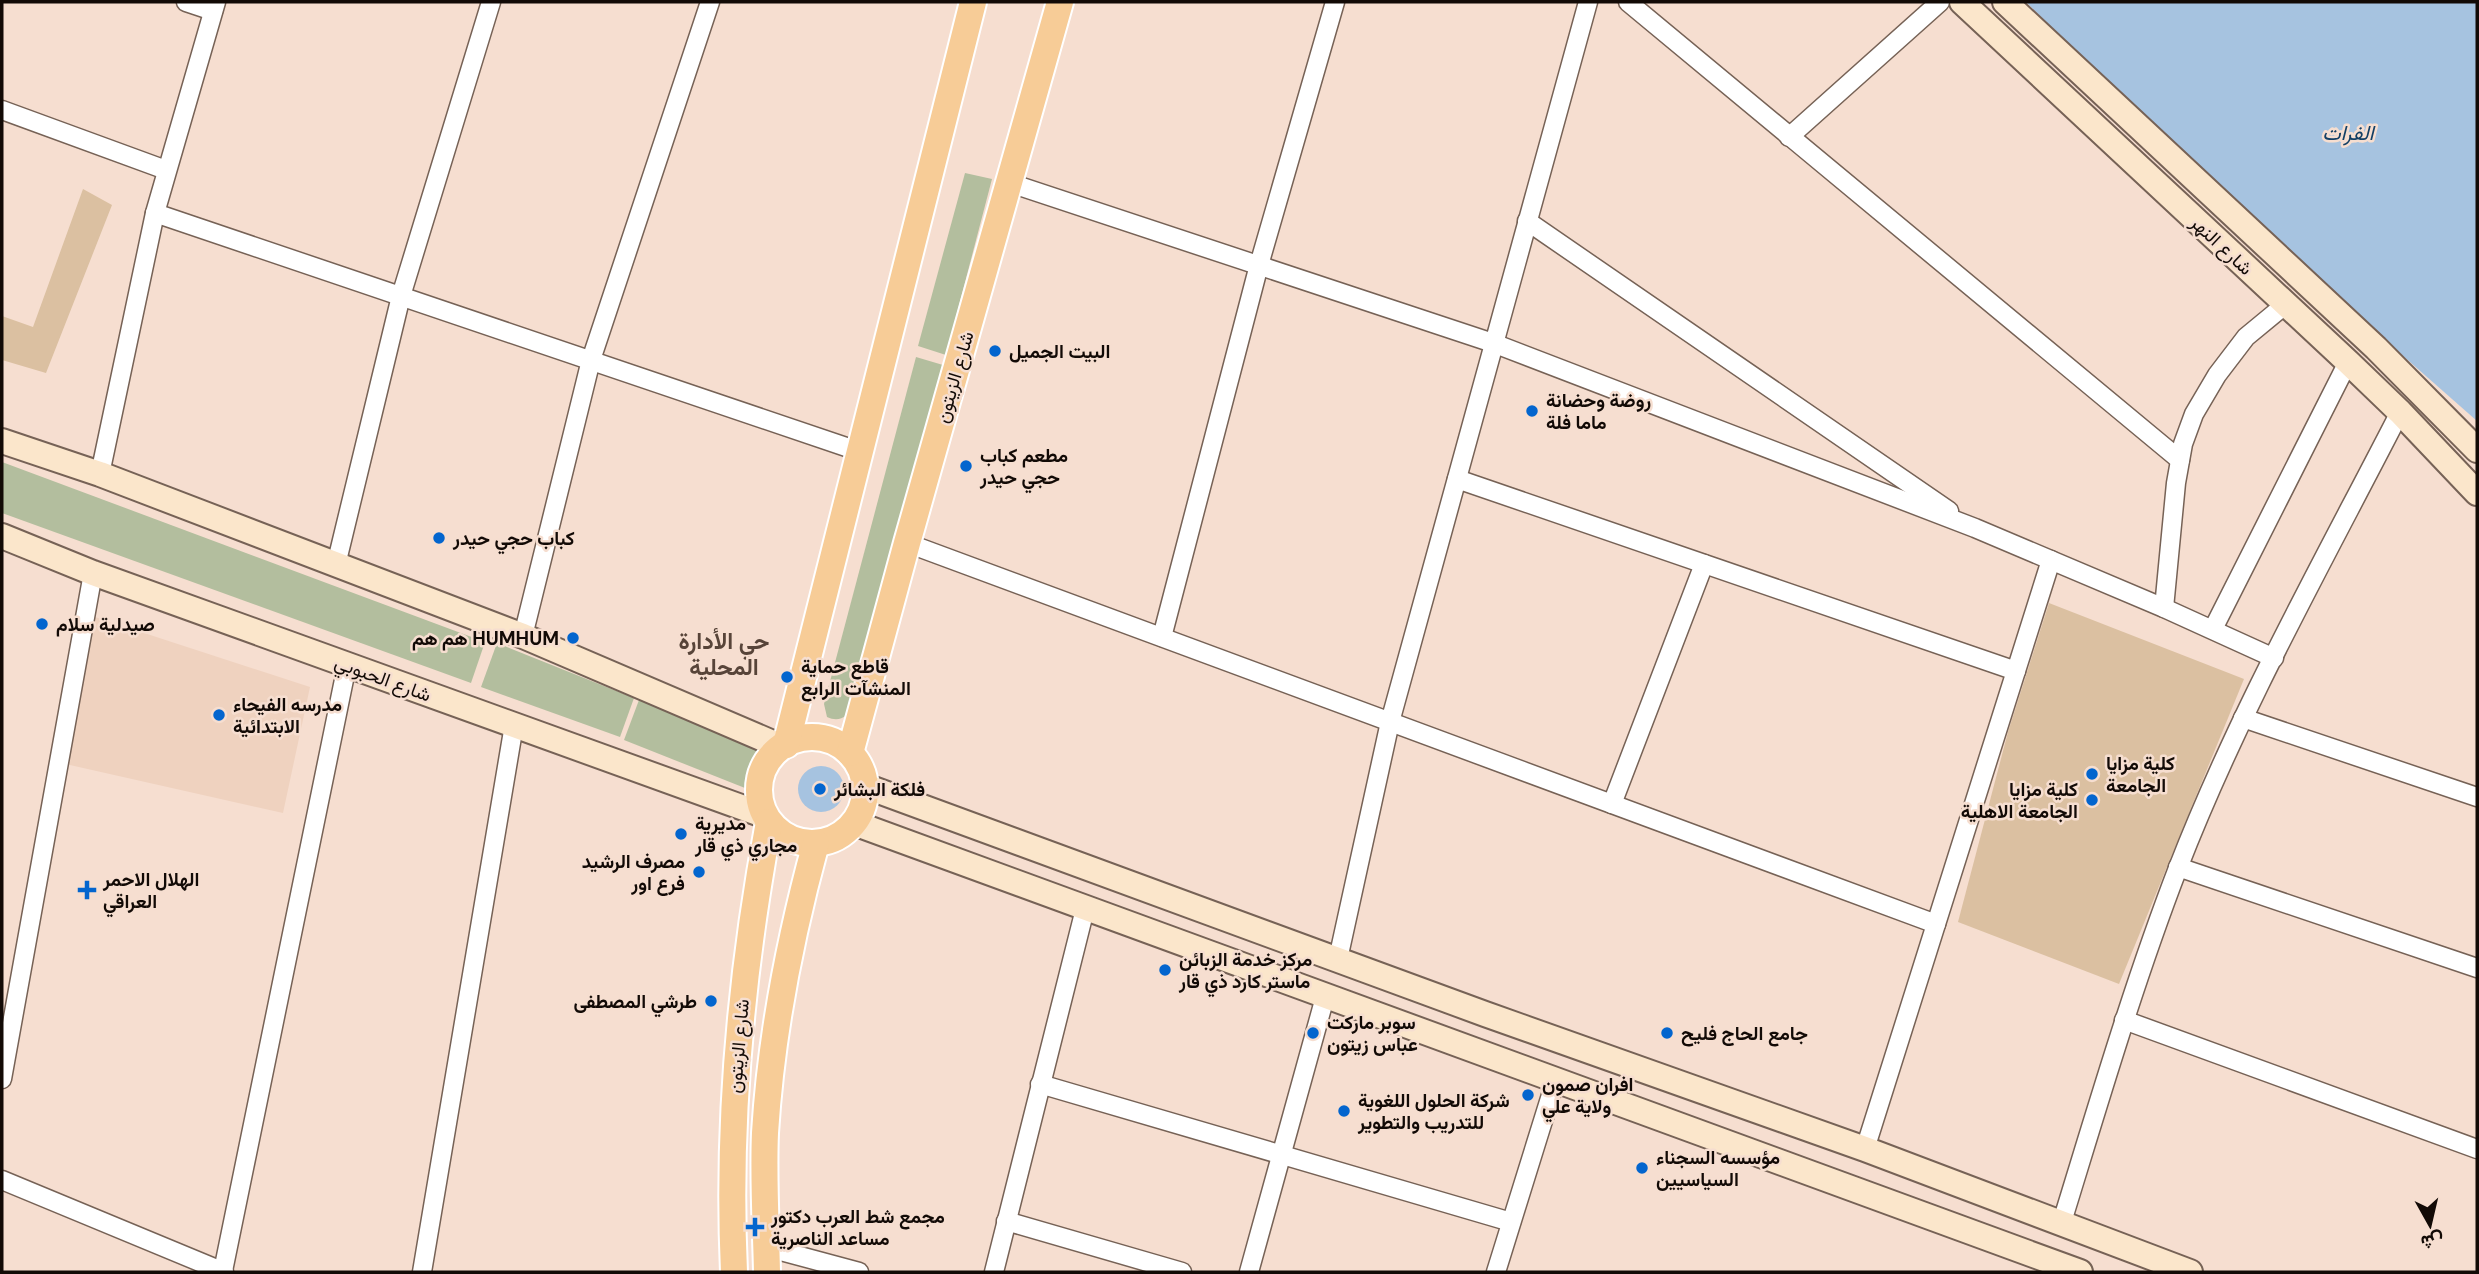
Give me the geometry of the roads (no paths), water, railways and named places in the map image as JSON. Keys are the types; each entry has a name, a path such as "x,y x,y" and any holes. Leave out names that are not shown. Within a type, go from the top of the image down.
{"main road":[{"path":"784,746 972,2"},
{"name":"شارع الزيتون","path":"850,753 906,542 1060,2"},
{"name":"شارع النهر","path":"1962,2 2348,362 2477,492"},
{"name":"شارع النهر","path":"2005,2 2376,348 2477,450"},
{"path":"2,441 100,474 523,636 784,746"},
{"name":"شارع الحبوبي","path":"2,536 93,573 767,819"},
{"path":"802,738 820,738 836,743 850,753 863,774 865,786 861,812 844,833 831,840 816,843 798,842 782,834 767,819 760,802 761,779 770,758 784,746 802,738"},
{"path":"865,786 1485,1014 1865,1149 2190,1272"},
{"name":"شارع الزيتون","path":"734,1272 731,1202 733,1111 750,934 767,819"},
{"path":"854,823 2080,1272"},
{"name":"شارع الزيتون","path":"766,1260 765,1135 772,1059 798,910 816,843"},
{"path":"1470,1050 1485,1014"}],"street":[{"path":"100,474 155,213 215,7 186,2"},
{"path":"336,565 401,296 491,2"},
{"path":"523,636 591,360 710,2"},
{"path":"1162,637 1259,265 1335,2"},
{"path":"1338,959 1391,722 1588,2"},
{"path":"1628,2 2180,460"},
{"path":"1788,137 1940,2"},
{"path":"2,110 166,170"},
{"path":"1010,183 1493,343 1975,528 2213,629 2274,658"},
{"path":"155,213 858,452"},
{"path":"1527,221 1975,528"},
{"path":"2164,608 2180,460 2194,414 2217,375 2246,337 2286,304"},
{"path":"2213,629 2348,362"},
{"path":"2061,1225 2124,1020 2178,867 2243,718 2400,412"},
{"path":"1457,479 2016,671"},
{"path":"906,542 1936,924"},
{"path":"1865,1149 2051,560"},
{"path":"1612,804 1704,564"},
{"path":"2,1079 93,573"},
{"path":"2,1180 223,1272 347,665"},
{"path":"2243,718 2477,797"},
{"path":"422,1272 514,725"},
{"path":"2178,867 2477,968"},
{"path":"994,1272 1085,909"},
{"path":"1249,1272 1325,997"},
{"path":"2124,1020 2477,1149"},
{"path":"1496,1272 1556,1079"},
{"path":"1040,1084 1511,1222"},
{"path":"1006,1221 1182,1272"},
{"path":"766,1260 859,1272"}],"water":[{"name":"الفرات","path":"2026,2 2477,2 2477,421 2226,200"},
{"path":"821,766 837,773 844,789 837,805 821,812 805,805 798,789 805,773"}],"place":[{"name":"البيت الجميل","path":"995,351"},
{"name":"روضة وحضانة ماما فلة","path":"1532,411"},
{"name":"مطعم كباب حجي حيدر","path":"966,466"},
{"name":"كباب حجي حيدر","path":"439,538"},
{"name":"صيدلية سلام","path":"42,624"},
{"name":"هم هم HUMHUM","path":"573,638"},
{"name":"قاطع حماية المنشآت الرابع","path":"787,677"},
{"name":"مدرسه الفيحاء الابتدائية","path":"219,715"},
{"name":"كلية مزايا الجامعة","path":"2092,774"},
{"name":"فلكة البشائر","path":"820,789"},
{"name":"كلية مزايا الجامعة الاهلية","path":"2092,800"},
{"name":"مديرية مجاري ذي قار","path":"681,834"},
{"name":"مصرف الرشيد فرع اور","path":"699,872"},
{"name":"الهلال الاحمر العراقي","path":"87,890"},
{"name":"مركز خدمة الزبائن ماستر كارد ذي قار","path":"1165,970"},
{"name":"طرشي المصطفى","path":"711,1001"},
{"name":"سوبر ماركت عباس زيتون","path":"1313,1033"},
{"name":"جامع الحاج فليح","path":"1667,1033"},
{"name":"افران صمون ولاية علي","path":"1528,1095"},
{"name":"شركة الحلول اللغوية للتدريب والتطوير","path":"1344,1111"},
{"name":"مؤسسه السجناء السياسيين","path":"1642,1168"},
{"name":"مجمع شط العرب دكتور مساعد الناصرية","path":"755,1227"}],"district":[{"name":"حي الأدارة المحلية","path":"724,654"}]}
